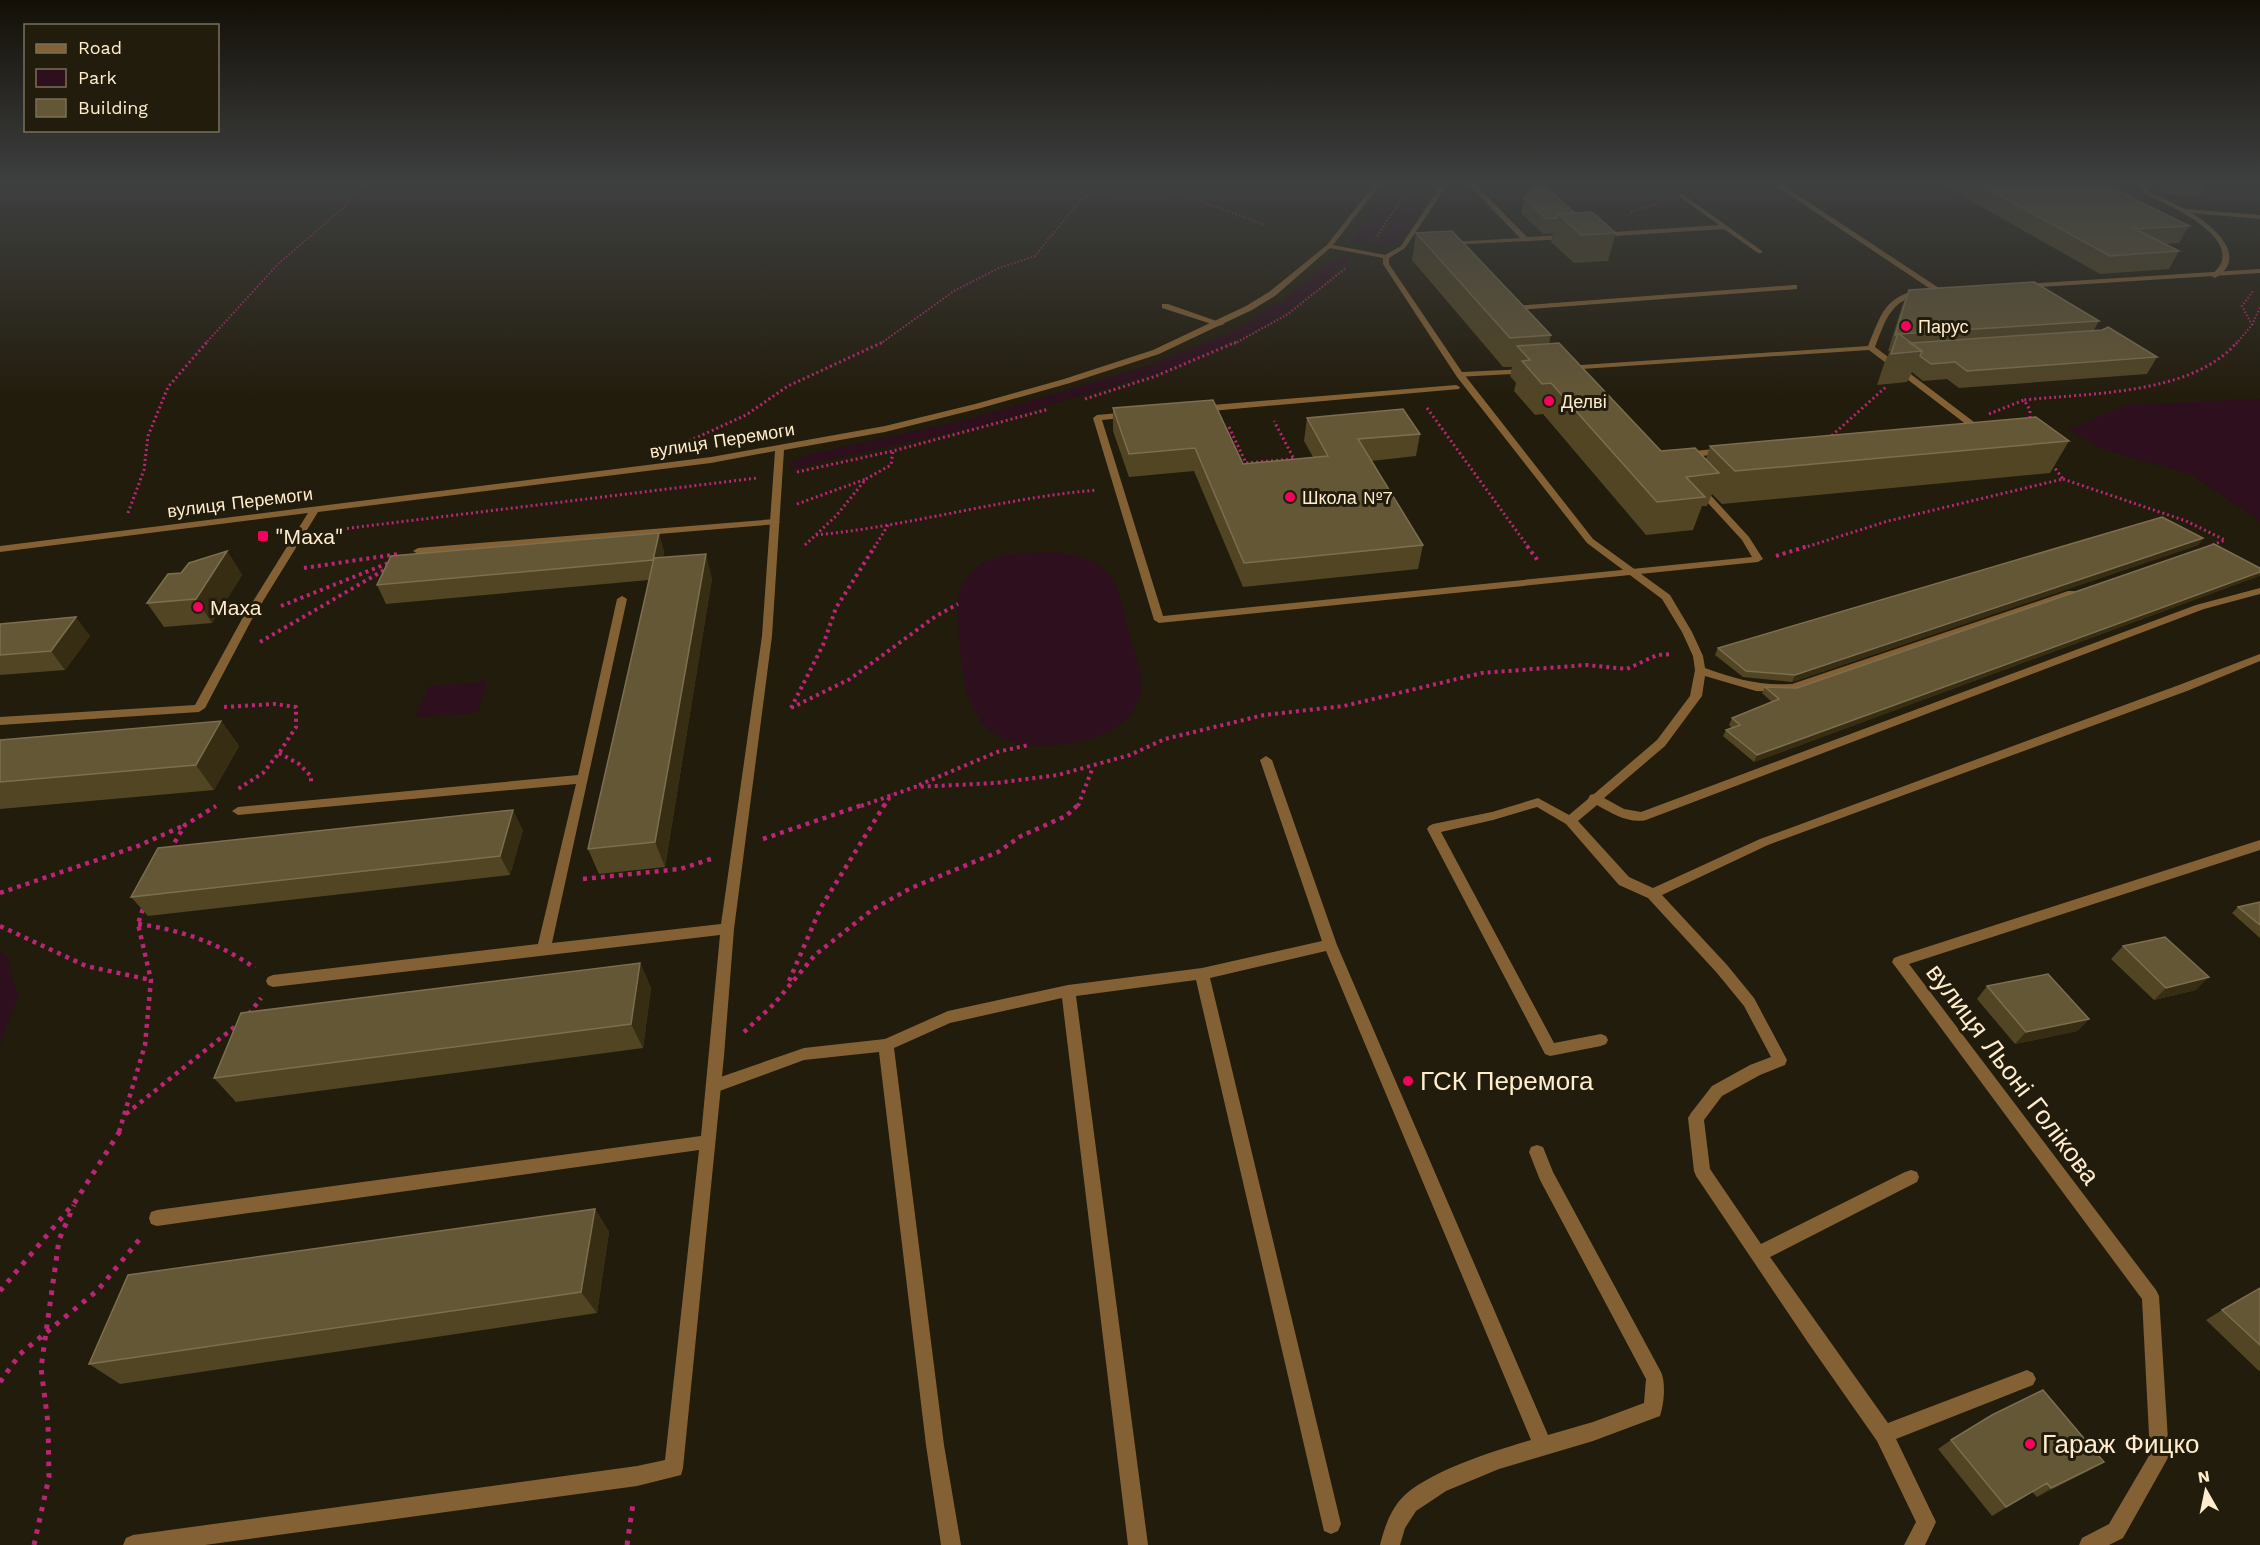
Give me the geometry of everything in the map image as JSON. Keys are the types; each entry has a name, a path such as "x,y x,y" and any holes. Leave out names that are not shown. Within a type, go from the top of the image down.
{"street":[{"name":"вулиця Перемоги","path":"0,549 711,460 885,429 1056,384 1156,352 1221,324 1272,294 1319,254"},
{"path":"1375,254 1386,256 1390,254"},
{"path":"1883,254 1938,290"},
{"path":"2215,276 2225,263 2225,254"},
{"path":"1386,256 1386,264 1460,375 1590,541 1602,552 1633,570 1666,597 1698,656 1700,670 1696,696 1661,743 1594,798 1570,821"},
{"path":"2018,286 2215,276 2260,271"},
{"path":"1520,316 1513,308 1794,287"},
{"path":"1871,348 1889,306 1896,299 1918,292 1949,290"},
{"path":"1165,306 1221,324"},
{"path":"1553,369 1871,348 1887,358 1975,428 1952,430"},
{"path":"1558,360 1565,368"},
{"path":"1460,375 1542,370"},
{"path":"1189,410 1456,387"},
{"path":"1143,414 1097,418 1159,620 1758,559 1746,539 1693,481"},
{"path":"133,1545 637,1476 674,1468 717,1056 727,929 767,636 780,449"},
{"path":"1670,457 1737,450"},
{"path":"0,721 199,708 247,619 315,509"},
{"path":"418,551 776,517"},
{"path":"1700,670 1741,686 1764,690 1793,688 2082,590"},
{"path":"1594,798 1621,813 1642,817 2200,607 2260,591"},
{"path":"544,949 622,599"},
{"path":"1653,894 1764,842 2173,692 2260,657"},
{"path":"1266,760 1330,945 1543,1446"},
{"path":"238,811 583,778"},
{"path":"1601,1040 1550,1050 1433,829 1493,816 1538,802 1570,821 1624,881 1653,894 1749,1002 1780,1060 1755,1070 1717,1091 1695,1118 1702,1171 1884,1434 1926,1522 1914,1545"},
{"name":"вулиця Льоні Голікова","path":"2090,1545 2116,1532 2160,1456 2150,1296 1899,962 2260,845"},
{"path":"273,981 727,929"},
{"path":"714,1086 804,1054 886,1045 948,1017 1068,991 1202,974 1330,945"},
{"path":"1202,974 1331,1524"},
{"path":"1068,991 1138,1545"},
{"path":"886,1045 935,1445 951,1545"},
{"path":"157,1218 708,1142"},
{"path":"1390,1545 1392,1534 1411,1502 1450,1479 1543,1446 1623,1423 1653,1410 1655,1378 1545,1175 1537,1152"},
{"path":"1758,1254 1911,1177"},
{"path":"1884,1434 2027,1379"}],"path":[{"path":"120,534 144,470 148,436 168,387 289,254"},
{"path":"682,444 746,415 789,386 874,348 954,291 999,268 1037,254"},
{"path":"2252,325 2242,306 2260,284"},
{"path":"1968,422 2024,399 2167,384 2204,368 2230,351 2252,325 2260,307"},
{"path":"1826,441 1887,388 1884,368 1887,358"},
{"path":"2024,399 2030,410 2031,429"},
{"path":"1426,408 1552,580"},
{"path":"1228,425 1246,463 1294,459 1269,411"},
{"path":"776,517 866,479 891,465 893,451"},
{"path":"2050,461 2063,479 2134,506 2181,516 2225,540 2204,548"},
{"path":"805,545 816,536 866,479"},
{"path":"1758,559 1797,551 1888,521 2063,479"},
{"path":"816,536 888,525 1041,495 1117,488"},
{"path":"888,525 836,608 823,645 790,708 829,693 906,639 921,625 958,604"},
{"path":"274,573 418,551"},
{"path":"247,619 418,551"},
{"path":"224,662 418,551"},
{"path":"915,787 996,783 1093,767 1130,755 1165,739 1198,729 1264,715 1344,706 1482,673 1586,665 1627,669 1658,655 1698,656"},
{"path":"199,708 275,704 296,707 296,727 279,753 263,773 234,792"},
{"path":"559,882 680,869 739,850 757,840 915,787 997,752 1029,745"},
{"path":"279,753 299,764 311,776 310,803"},
{"path":"717,1056 774,1004 788,984 814,955 873,909 911,888 998,852 1021,836 1066,816 1078,806 1093,767"},
{"path":"788,984 801,945 819,909 892,793"},
{"path":"0,893 138,846 185,825 218,804"},
{"path":"167,857 185,825"},
{"path":"0,1291 75,1202 121,1129 145,1045 151,980 138,924 148,896"},
{"path":"125,1114 222,1040 251,1012 273,981 240,957 207,942 166,927 138,924"},
{"path":"0,926 86,966 151,980"},
{"path":"34,1545 49,1477 48,1424 41,1368 45,1332 59,1240 75,1202"},
{"path":"0,1382 20,1354 98,1290 157,1218"},
{"path":"627,1545 637,1476"}],"green space":[{"path":"1352,255 1321,286 1275,319 1205,355 1162,371 987,424 790,469 791,462 803,456 973,418 1151,365 1230,333 1284,300 1333,260"},
{"path":"2260,399 2260,521 2191,475 2102,449 2069,430 2125,405"},
{"path":"1055,552 1077,556 1098,564 1113,580 1138,662 1141,691 1136,707 1126,720 1113,730 1080,742 1023,744 993,733 978,717 971,703 966,689 961,654 958,598 967,578 984,562 1014,554"},
{"path":"487,681 478,712 416,718 428,687"},
{"path":"0,952 7,956 18,996 0,1045"}],"building":[{"path":"1435,254 1474,254 1551,335 1510,338"},
{"path":"2107,254 2136,254 2110,256"},
{"path":"2034,282 2099,321 1895,335 1909,290"},
{"path":"2108,327 2157,357 1967,371 1955,362 1931,364 1920,356 1922,351 1910,343 2102,330"},
{"path":"1898,333 1922,351 1891,354"},
{"path":"1559,343 1661,451 1695,448 1719,473 1686,477 1705,497 1657,502 1551,383 1542,384 1522,361 1530,360 1517,346"},
{"path":"1213,400 1243,464 1328,456 1307,418 1403,409 1420,434 1358,439 1423,545 1244,563 1195,448 1129,454 1113,408"},
{"path":"2036,417 2069,441 1735,471 1710,446"},
{"path":"2162,517 2203,538 1795,675 1746,671 1718,648"},
{"path":"659,533 653,560 377,585 391,556"},
{"path":"2214,544 2260,568 2260,572 1757,755 1726,730 1740,725 1732,718 1779,699 1765,687 1797,688"},
{"path":"227,551 196,599 147,603 168,574 181,573 189,563"},
{"path":"706,554 655,842 588,849 654,558"},
{"path":"76,617 51,651 0,655 0,624"},
{"path":"221,721 196,765 0,782 0,740"},
{"path":"513,810 500,856 131,897 158,848"},
{"path":"2260,902 2260,925 2238,907"},
{"path":"2165,937 2209,977 2166,988 2123,946"},
{"path":"640,963 631,1024 214,1078 241,1013"},
{"path":"2048,974 2089,1019 2026,1032 1987,986"},
{"path":"595,1209 581,1292 89,1364 128,1275"},
{"path":"2260,1288 2260,1345 2222,1310"},
{"path":"2043,1390 2104,1462 2051,1488 2047,1483 2006,1507 1951,1440 1992,1415"}],"place":[{"name":"Парус","path":"1906,326"},
{"name":"Делві","path":"1549,401"},
{"name":"Школа №7","path":"1290,497"},
{"name":"\"Маха\"","path":"263,536"},
{"name":"Маха","path":"198,607"},
{"name":"ГСК Перемога","path":"1408,1081"},
{"name":"Гараж Фицко","path":"2030,1444"}]}
